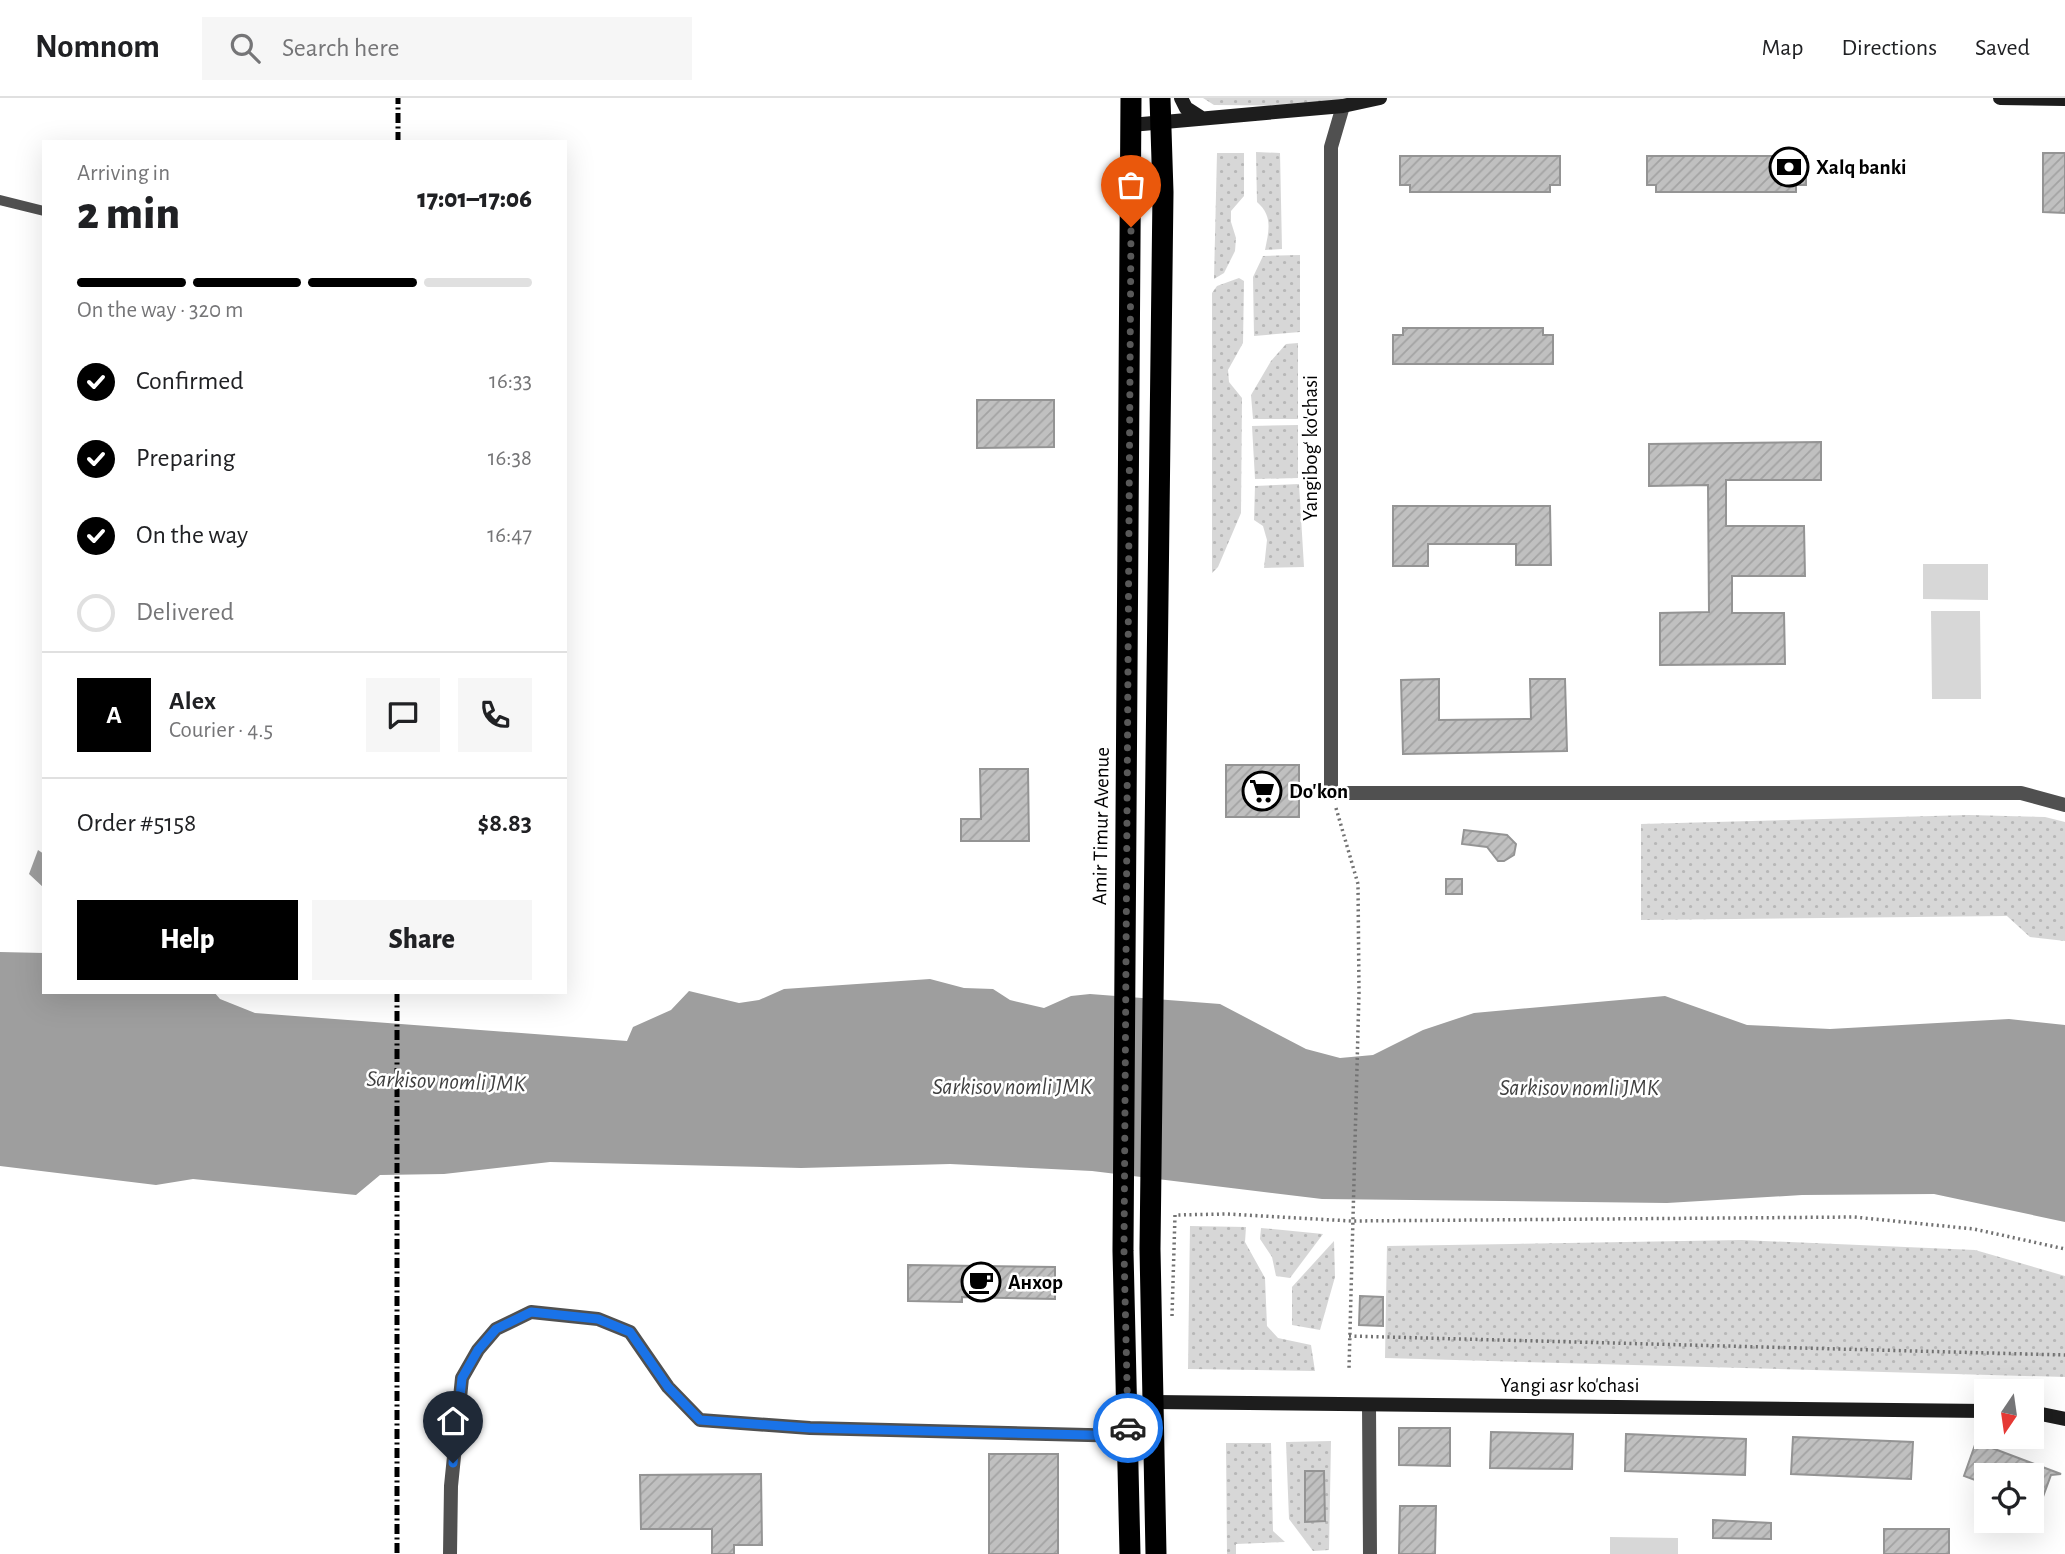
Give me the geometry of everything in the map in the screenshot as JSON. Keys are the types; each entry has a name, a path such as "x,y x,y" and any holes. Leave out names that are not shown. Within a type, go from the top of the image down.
{"highway":[{"name":"Amir Timur Avenue","path":"1130,1554 1124,1251 1131,98"},
{"path":"1156,1554 1150,1249 1160,98"}],"street":[{"path":"1181,98 1186,108 1200,117"},
{"path":"1131,125 1380,98"},
{"path":"2000,98 2065,99"},
{"name":"Yangibog‘ ko'chasi","path":"1331,793 1331,147 1346,102"},
{"path":"1331,793 2021,793 2065,805"},
{"path":"450,1554 451,1486 462,1378 478,1350 496,1329 531,1312 598,1319 630,1332 668,1387 700,1420 810,1428 1129,1436"},
{"name":"Yangi asr ko'chasi","path":"1154,1402 1974,1411"},
{"path":"1369,1405 1370,1554"},
{"path":"2044,1415 2065,1419"}],"lane":[{"path":"0,200 42,210"}],"path":[{"path":"1331,793 1358,884 1359,992 1351,1214 1349,1369"},
{"path":"1172,1322 1175,1215 1227,1214 1351,1221 1854,1217 1974,1229 2065,1249"},
{"path":"1349,1336 2065,1355"}],"shaded area":[{"path":"1203,98 1351,98 1340,106 1214,105"},
{"path":"1256,152 1280,153 1282,249 1265,250 1269,224 1266,213 1257,202"},
{"path":"1217,153 1244,153 1244,196 1231,211 1236,238 1235,251 1224,273 1214,279"},
{"path":"1300,255 1300,332 1254,336 1253,277 1263,256"},
{"path":"1239,278 1244,281 1243,343 1228,370 1229,382 1242,398 1241,513 1218,567 1212,573 1212,293 1217,286"},
{"path":"1298,343 1298,419 1253,419 1251,395 1271,361 1286,344"},
{"path":"1298,425 1298,478 1255,479 1252,426"},
{"path":"1299,484 1304,567 1264,568 1267,540 1263,526 1254,520 1255,486"},
{"path":"1923,564 1988,564 1988,600 1923,599"},
{"path":"1931,611 1980,611 1981,699 1932,699"},
{"path":"1969,815 2045,817 2065,822 2065,941 2030,937 2007,916 1641,920 1641,824"},
{"path":"1190,1226 1246,1227 1245,1242 1265,1278 1267,1326 1278,1338 1311,1345 1315,1371 1188,1369"},
{"path":"1261,1228 1323,1234 1290,1278 1276,1276 1272,1257 1260,1239"},
{"path":"1742,1240 1975,1250 2065,1276 2065,1377 1385,1358 1387,1246"},
{"path":"1334,1241 1335,1277 1320,1330 1292,1325 1292,1287"},
{"path":"1331,1441 1329,1550 1313,1551 1289,1519 1286,1442"},
{"path":"1226,1443 1271,1443 1273,1531 1285,1542 1236,1544 1236,1554 1227,1554"},
{"path":"1610,1537 1678,1538 1678,1554 1610,1554"}],"water":[{"path":"38,850 42,853 42,886 29,874"},
{"name":"Sarkisov nomli JMK","path":"0,952 42,953 42,994 216,994 220,999 255,1013 627,1041 633,1027 671,1010 689,991 739,1003 759,1000 784,989 930,979 964,988 993,989 1010,1000 1044,1008 1071,996 1090,994 1220,1004 1306,1049 1340,1058 1373,1055 1423,1030 1474,1013 1665,996 1747,1025 1830,1029 2009,1019 2065,1025 2065,1222 1934,1194 1802,1195 1667,1203 1322,1199 1092,1171 950,1164 801,1168 550,1162 444,1174 380,1175 356,1195 193,1179 156,1185 0,1166"}],"building":[{"path":"2043,153 2065,153 2065,213 2043,212"},
{"path":"1400,156 1560,156 1560,185 1550,185 1550,192 1410,192 1410,185 1400,185"},
{"path":"1647,156 1806,156 1806,185 1796,185 1796,192 1656,192 1656,185 1647,185"},
{"path":"1403,328 1543,328 1543,335 1553,335 1553,364 1393,364 1393,335 1403,335"},
{"path":"977,400 1054,400 1054,447 977,448"},
{"path":"1821,442 1821,480 1726,480 1726,526 1804,526 1805,576 1732,576 1732,613 1784,613 1785,664 1660,665 1660,613 1709,612 1708,485 1649,486 1649,444"},
{"path":"1393,506 1550,506 1551,565 1516,565 1516,544 1428,544 1428,566 1393,566"},
{"path":"1439,679 1439,720 1531,719 1530,679 1565,679 1567,751 1403,754 1401,680"},
{"name":"Do'kon","path":"1226,765 1299,765 1299,817 1226,817"},
{"path":"980,769 1028,769 1029,841 961,841 961,819 981,819"},
{"path":"1464,830 1507,835 1516,844 1514,855 1504,861 1498,861 1487,847 1462,844"},
{"path":"1446,879 1462,879 1462,894 1446,894"},
{"name":"Анхор","path":"908,1265 1055,1267 1055,1299 962,1297 962,1302 908,1301"},
{"path":"1360,1296 1383,1297 1383,1326 1359,1325"},
{"path":"1399,1428 1450,1428 1450,1466 1399,1465"},
{"path":"1491,1432 1573,1434 1572,1469 1490,1468"},
{"path":"1626,1434 1746,1439 1745,1475 1625,1471"},
{"path":"1793,1437 1913,1442 1911,1479 1791,1474"},
{"path":"1974,1448 1995,1449 2032,1463 1974,1463 1974,1480 1964,1476"},
{"path":"989,1454 1058,1454 1058,1554 989,1554"},
{"path":"2044,1468 2061,1474 2051,1475 2044,1494"},
{"path":"1305,1471 1324,1471 1325,1521 1305,1522"},
{"path":"761,1474 762,1545 734,1545 734,1554 712,1554 712,1529 641,1529 640,1475"},
{"path":"1400,1506 1436,1506 1435,1554 1399,1554"},
{"path":"1713,1520 1771,1523 1771,1539 1713,1538"},
{"path":"1884,1529 1949,1529 1949,1554 1884,1554"}],"railway":[{"path":"398,98 398,140"},
{"path":"397,994 397,1554"}],"way so far":[{"path":"1128,1428 1124,1251 1131,227"}],"place":[{"name":"Xalq banki","path":"1789,167"},
{"name":"Do'kon","path":"1262,791"},
{"name":"Анхор","path":"981,1282"}],"route":[{"path":"453,1463 462,1378 478,1350 496,1329 531,1312 598,1319 630,1332 652,1360 668,1387 700,1420 810,1428 1129,1436 1128,1428"}]}
